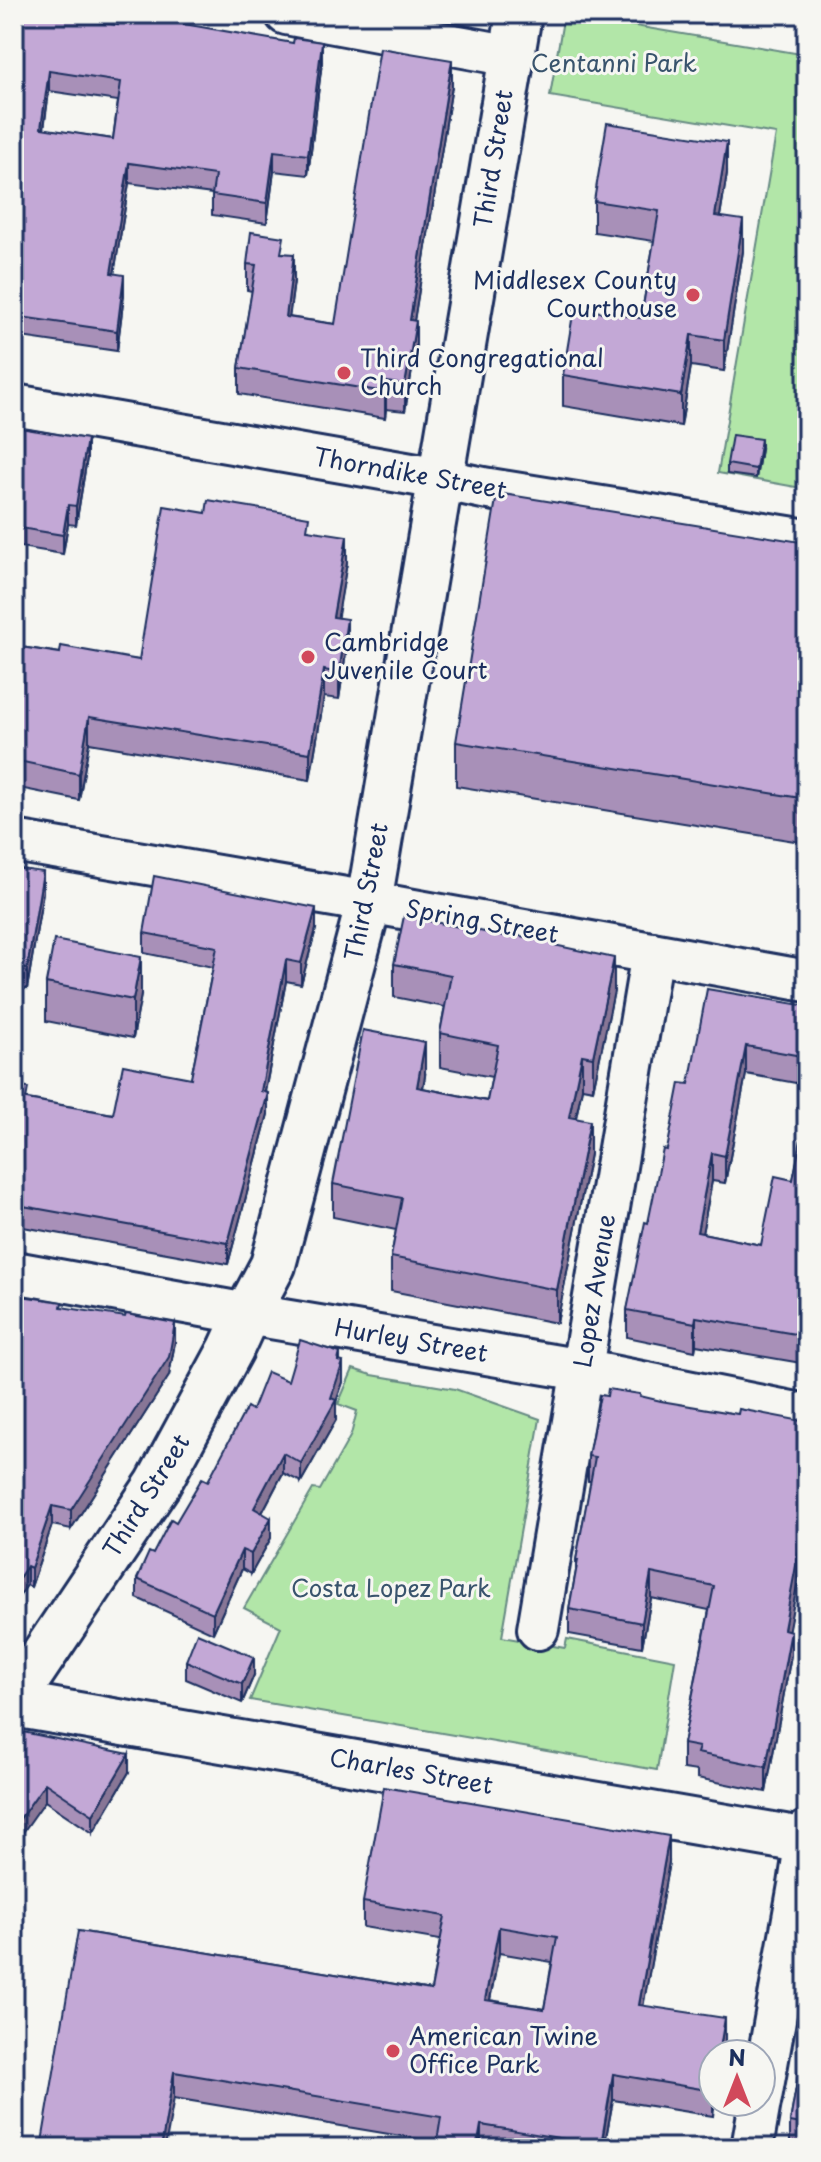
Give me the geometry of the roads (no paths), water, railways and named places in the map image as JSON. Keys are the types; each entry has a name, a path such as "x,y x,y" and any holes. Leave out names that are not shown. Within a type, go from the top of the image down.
{"main road":[{"name":"Third Street","path":"14,1701 158,1484 273,1265 369,902 516,35"},
{"name":"Charles Street","path":"14,1701 806,1838"}],"street":[{"path":"286,14 516,35"},
{"name":"Thorndike Street","path":"14,405 483,488 807,540"},
{"name":"Spring Street","path":"14,841 807,981"},
{"name":"Lopez Avenue","path":"538,1629 652,953"},
{"name":"Hurley Street","path":"14,1272 582,1370 807,1415"},
{"path":"772,2038 806,1838"},
{"path":"752,2148 758,2118"}],"place":[{"name":"Middlesex County Courthouse","path":"693,295"},
{"name":"Third Congregational Church","path":"344,373"},
{"name":"Cambridge Juvenile Court","path":"308,657"},
{"name":"American Twine Office Park","path":"393,2051"}],"park label":[{"name":"Centanni Park","path":"614,64"},
{"name":"Costa Lopez Park","path":"391,1589"}]}
